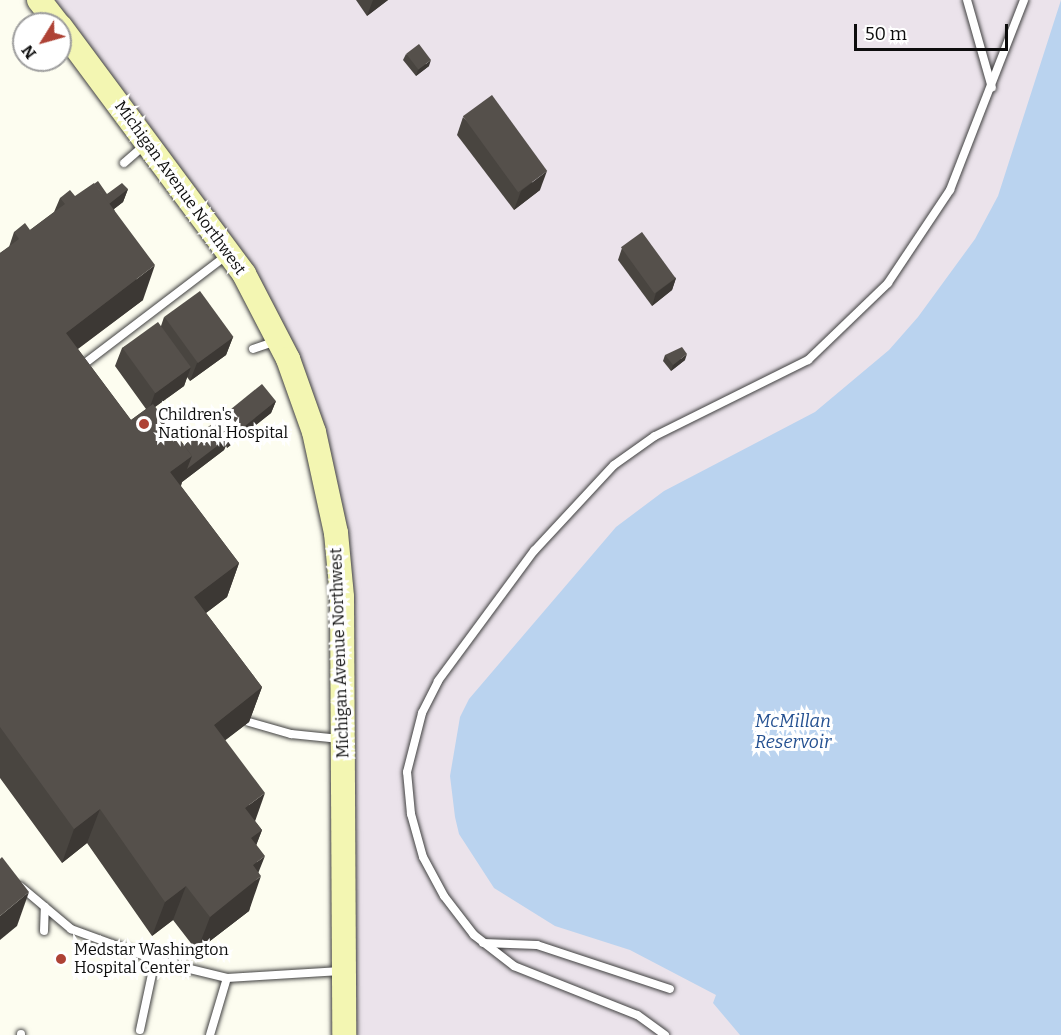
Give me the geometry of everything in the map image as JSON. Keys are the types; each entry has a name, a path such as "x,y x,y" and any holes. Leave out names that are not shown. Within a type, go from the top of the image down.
{"main road":[{"name":"Michigan Avenue Northwest","path":"39,0 49,12"},
{"name":"Michigan Avenue Northwest","path":"72,42 230,253 279,339 307,407 336,533 343,739 344,1035"}],"lane":[{"path":"967,0 992,88"},
{"path":"665,1035 637,1015 514,966 483,943 444,896 411,813 408,772 413,744 438,681 534,551 614,465 655,436 808,360 850,325 888,283 950,190 992,88 1024,0"},
{"path":"124,163 148,142"},
{"path":"72,373 230,253"},
{"path":"253,349 279,339"},
{"path":"249,722 291,734 343,739"},
{"path":"9,877 70,929 156,960 227,978 344,971"},
{"path":"44,931 45,908"},
{"path":"483,943 537,945 670,989"},
{"path":"140,1030 156,960"},
{"path":"210,1035 227,978"}],"shaded area":[{"path":"36,0 1061,0 1061,1035 344,1035 342,597 314,432 230,253 72,47 72,12 45,12"}],"water":[{"name":"McMillan Reservoir","path":"1061,0 1061,1035 740,1035 713,1003 716,995 630,950 555,926 494,888 459,834 455,817 450,776 460,717 469,699 616,527 664,491 815,412 889,350 918,317 975,239 998,196"}],"building":[{"path":"419,44 431,60 418,70 406,54"},
{"path":"492,95 547,171 518,192 463,116"},
{"path":"98,181 107,194 122,183 128,189 109,204 94,184"},
{"path":"94,183 155,265 66,333 131,420 153,404 192,456 170,472 239,563 194,597 262,687 214,725 265,793 245,808 262,830 251,838 265,856 253,865 261,876 210,917 186,886 165,902 100,809 74,829 0,727 0,253 19,239 14,232 25,223 30,230 65,204 60,198 70,190 75,196"},
{"path":"642,232 676,278 654,293 621,247"},
{"path":"200,291 234,337 198,363 164,317"},
{"path":"158,322 191,367 155,393 122,348"},
{"path":"682,347 687,354 673,365 665,355"},
{"path":"262,384 276,401 232,436 218,419"},
{"path":"216,421 229,437 187,469 192,456 184,445"},
{"path":"2,857 29,892 0,916 0,859"}],"place":[{"name":"Children's National Hospital","path":"144,424"},
{"name":"Medstar Washington Hospital Center","path":"61,959"}]}
